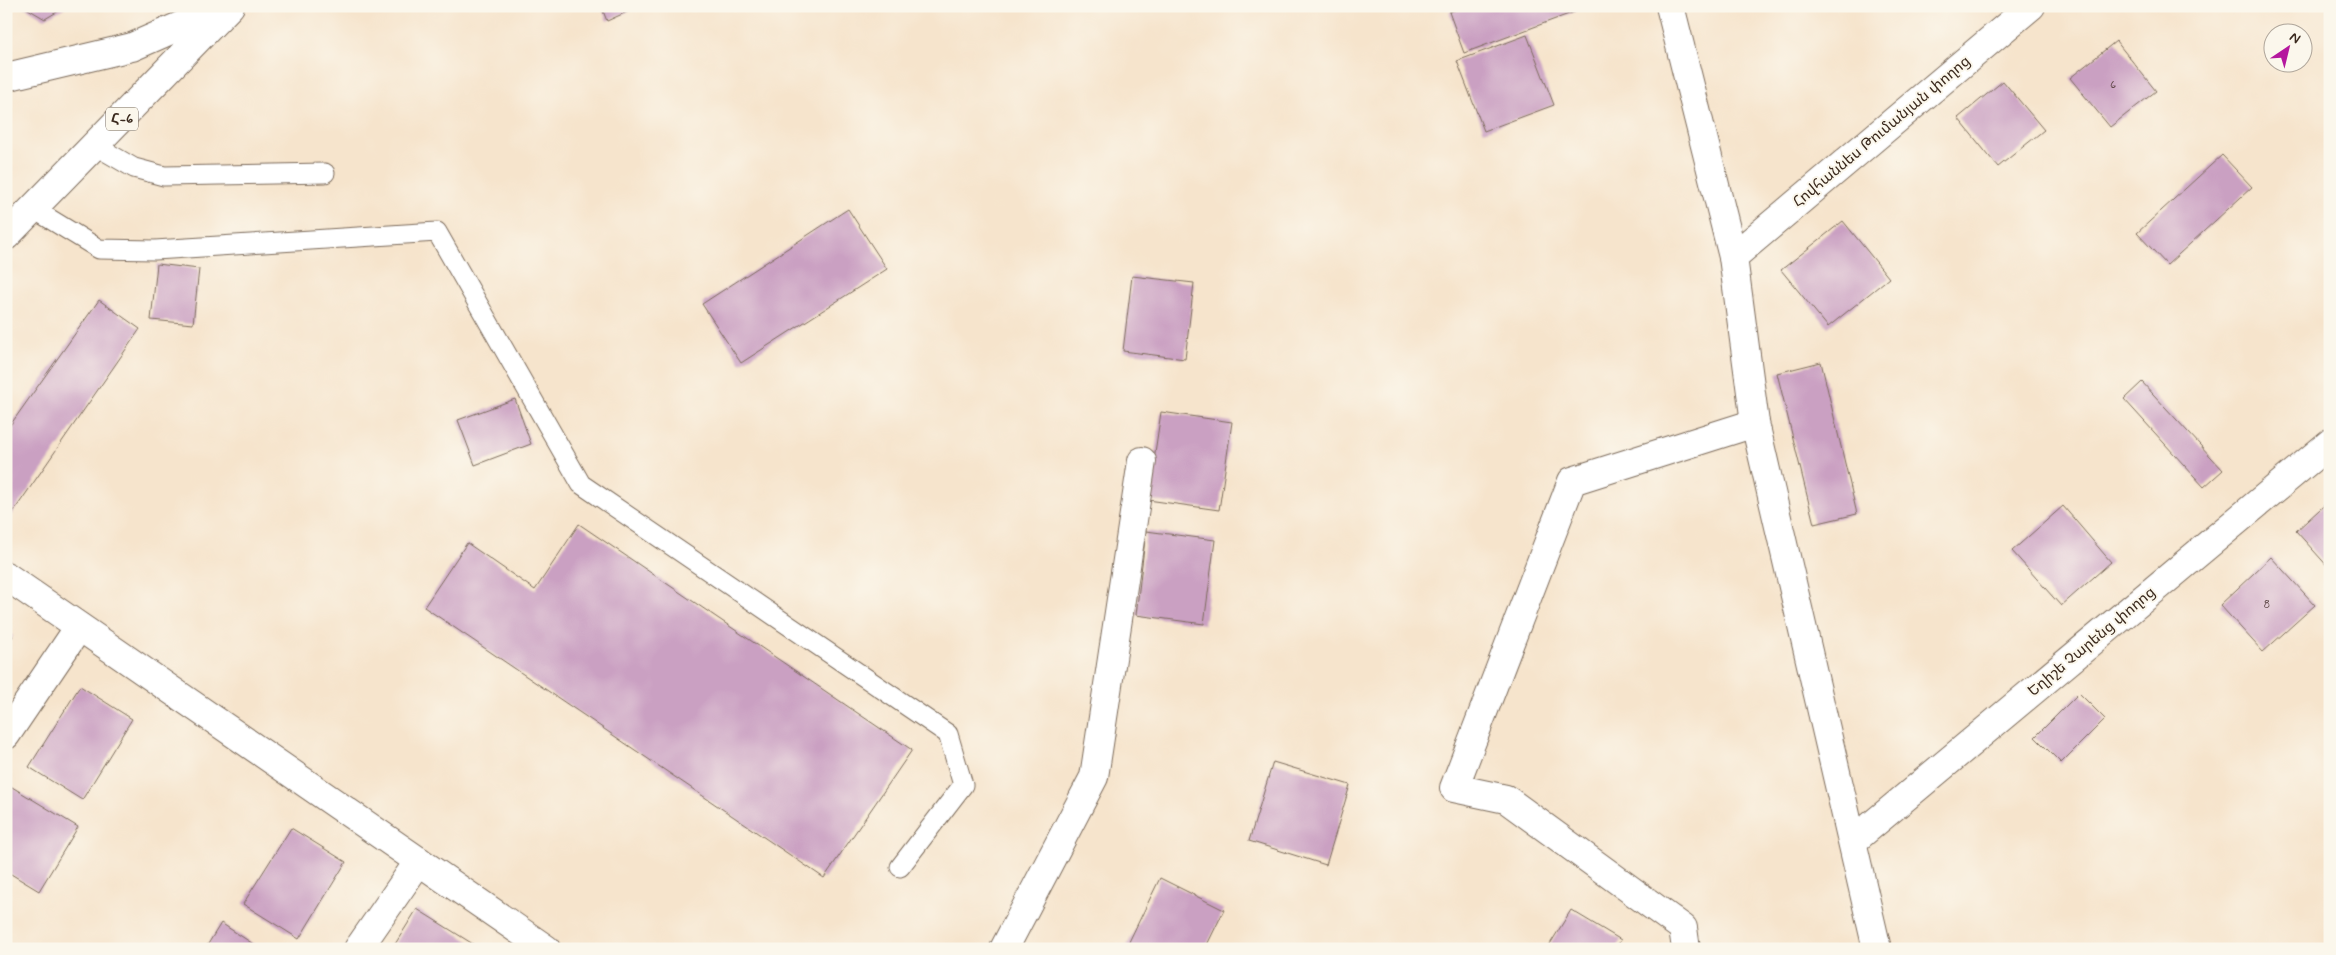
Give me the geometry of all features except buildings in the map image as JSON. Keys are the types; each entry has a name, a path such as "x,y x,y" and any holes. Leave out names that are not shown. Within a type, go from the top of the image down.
{"street":[{"path":"6,77 132,47 224,6"},
{"name":"Հ-6","path":"6,236 96,146 230,6"},
{"path":"1670,6 1733,257 1755,424 1877,949"},
{"name":"Հովհաննես Թումանյան փողոց","path":"1733,257 2031,6"},
{"path":"1686,949 1683,928 1506,799 1454,788 1572,481 1755,424"},
{"name":"Եղիշե Չարենց փողոց","path":"1853,841 2330,443"},
{"path":"1004,949 1094,777 1142,461"},
{"path":"6,576 546,949"},
{"path":"6,735 79,627"},
{"path":"358,949 419,861"}],"lane":[{"path":"96,146 134,168 164,176 325,173"},
{"path":"32,208 99,249 154,250 437,232 581,484 948,734 963,785 900,867"}]}
